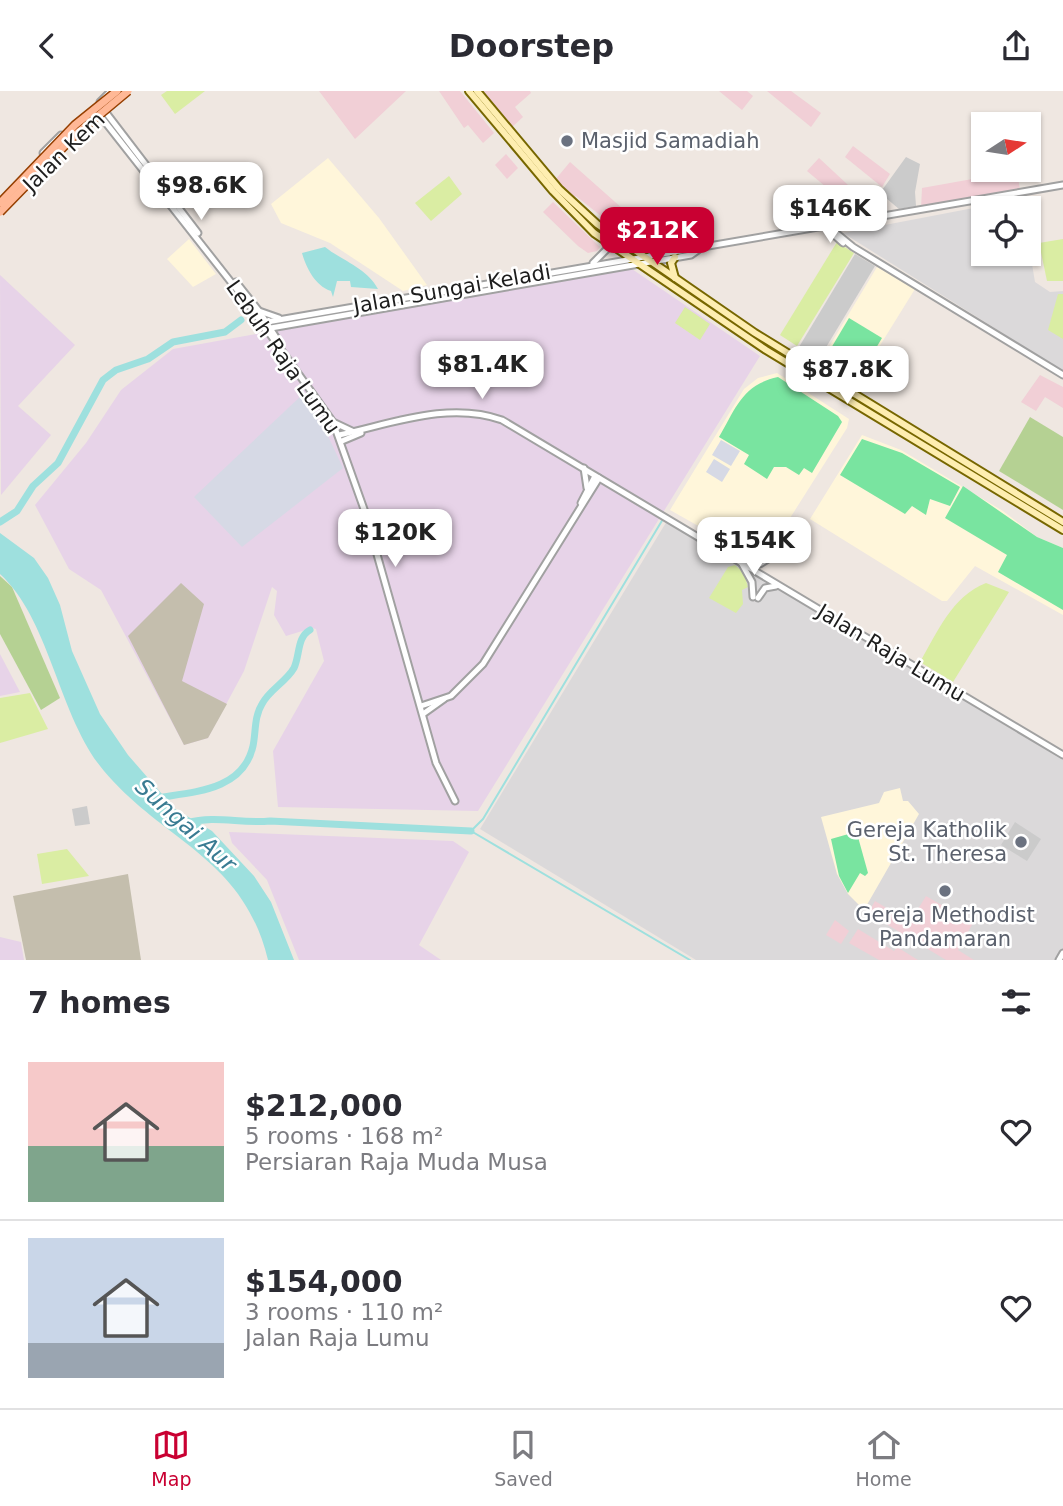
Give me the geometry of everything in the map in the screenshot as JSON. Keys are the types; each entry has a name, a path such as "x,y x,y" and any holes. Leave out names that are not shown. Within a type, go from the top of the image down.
{"main road":[{"path":"0,201 75,125 117,91"},
{"path":"0,214 74,136 129,91"},
{"path":"469,91 568,208 594,233 632,258 644,261 676,280 755,333 1062,521"},
{"path":"477,91 566,197 662,279 766,350 1063,530"},
{"path":"675,257 671,263 676,280"},
{"path":"662,279 668,291"},
{"path":"1052,508 1062,521"}],"street":[{"name":"Jalan Kem","path":"0,201 58,138 111,91"},
{"name":"Jalan Kem","path":"0,214 71,141 129,91"},
{"name":"Lebuh Raja Lumu","path":"96,105 265,325 333,422 345,451 442,780 455,801"},
{"name":"Lebuh Raja Lumu","path":"103,114 260,311"},
{"path":"644,261 1063,185"},
{"path":"834,226 836,233 853,247"},
{"path":"825,227 833,237 1063,375"},
{"path":"590,265 608,248"},
{"path":"644,261 675,257 698,250"},
{"name":"Jalan Sungai Keladi","path":"265,325 281,319 632,258"},
{"name":"Jalan Sungai Keladi","path":"265,325 644,261"},
{"path":"260,311 265,325"},
{"path":"260,311 281,319"},
{"name":"Jalan Raja Lumu","path":"340,438 438,414 480,414 502,420 1063,755"},
{"path":"333,422 356,433 345,451"},
{"path":"584,468 589,489"},
{"path":"423,714 459,689 483,664 597,477"},
{"path":"589,489 610,485"},
{"path":"736,559 756,564 768,559"},
{"path":"736,559 750,578 755,597 765,588 782,588"},
{"path":"417,694 435,704"},
{"path":"421,706 435,704"},
{"path":"426,723 435,704"},
{"path":"1059,960 1063,953"}],"shaded area":[{"path":"319,91 406,91 355,139"},
{"path":"439,91 460,91 494,133 483,143 468,125 464,128"},
{"path":"480,91 531,93 515,107 523,117 510,129"},
{"path":"719,91 747,91 753,96 742,110"},
{"path":"767,91 791,91 821,113 811,127"},
{"path":"853,146 890,174 882,187 845,157"},
{"path":"506,154 518,168 507,179 495,165"},
{"path":"906,157 920,164 915,192 916,206 899,209 880,193"},
{"path":"328,158 379,218 427,285 403,291 330,243 281,223 271,204"},
{"path":"819,158 848,185 838,197 807,171"},
{"path":"570,162 623,209 611,224 576,196 573,199 555,180"},
{"path":"971,179 971,182 1019,182 1020,190 971,196 971,199 921,208 922,188"},
{"path":"553,202 600,247 597,251 588,253 578,246 543,212"},
{"path":"627,209 658,233 647,247 615,226"},
{"path":"971,209 971,266 1032,266 1035,282 1050,292 1063,291 1063,371 843,233"},
{"path":"189,239 216,274 193,287 167,259"},
{"path":"855,254 875,266 819,359 799,347"},
{"path":"629,267 760,356 478,811 278,807 273,751 324,661 316,629 286,636 274,615 277,591 272,587 244,671 208,738 184,745 101,590 69,569 35,505 86,443 121,390 173,349"},
{"path":"877,267 915,289 858,381 821,360"},
{"path":"0,275 75,345 18,406 51,435 1,495"},
{"path":"777,373 849,419 847,428 766,556 757,559 670,510 744,389 758,378"},
{"path":"1040,375 1063,387 1063,408 1045,397 1036,411 1021,402"},
{"path":"302,395 328,436 343,468 242,547 194,497"},
{"path":"862,435 901,450 1003,511 1037,537 1063,548 1063,615 975,566 947,601 942,601 810,519"},
{"path":"721,440 740,451 731,466 712,455"},
{"path":"714,459 730,469 722,482 706,472"},
{"path":"670,516 1063,754 1063,960 696,960 480,829"},
{"path":"181,583 204,604 182,681 227,704 208,738 184,745 128,636"},
{"path":"0,654 20,692 0,696"},
{"path":"900,788 903,801 908,801 919,814 864,910 848,894 837,874 821,817 879,803 884,792"},
{"path":"87,806 90,824 75,826 72,809"},
{"name":"Gereja Katholik St. Theresa","path":"1015,822 1041,839 1027,861 1001,845"},
{"path":"229,832 453,841 469,852 419,945 441,960 299,960 267,880 232,843"},
{"path":"128,874 141,960 26,960 13,896"},
{"path":"926,896 973,923 958,950 974,960 946,960 868,913 875,901 910,922"},
{"path":"835,920 849,931 841,944 826,935"},
{"path":"858,929 894,951 897,947 918,960 879,960 849,943"},
{"path":"0,937 21,942 24,960 0,960"}],"green space":[{"path":"167,91 205,91 175,114 161,95"},
{"path":"449,176 462,194 431,221 415,203"},
{"path":"1063,239 1063,281 1047,281 1041,243"},
{"path":"837,242 854,253 797,346 780,335"},
{"path":"1058,294 1063,294 1063,339 1048,330"},
{"path":"685,307 710,324 700,340 675,323"},
{"path":"849,318 882,338 857,380 824,360"},
{"path":"778,377 838,416 842,422 812,473 804,468 799,475 786,467 774,467 767,479 744,464 749,455 719,437 741,399 756,386"},
{"path":"1030,417 1063,437 1063,510 999,471"},
{"path":"862,439 902,453 960,487 950,506 930,499 926,515 912,506 905,514 840,475"},
{"path":"963,486 1037,537 1063,548 1063,610 998,572 1007,555 945,518"},
{"path":"735,565 744,573 748,587 742,590 743,604 736,613 709,598 728,567"},
{"path":"0,576 12,587 60,698 41,710 0,634"},
{"path":"986,583 1009,592 953,682 920,662 955,606 974,589"},
{"path":"30,693 48,729 0,743 0,698"},
{"path":"852,833 858,837 868,873 865,876 860,873 848,893 839,876 831,839"},
{"path":"67,849 89,876 42,884 37,854"}],"water":[{"path":"325,247 361,270 378,289 351,287 350,281 337,281 333,297 331,291 320,285 312,275 302,253"},
{"name":"Sungai Aur","path":"0,533 34,558 48,578 60,605 72,651 100,714 128,755 175,809 212,831 254,876 271,902 294,960 268,960 256,925 240,897 221,874 128,796 88,749 31,617 0,574"}],"waterway":[{"path":"0,522 17,511 33,486 58,463 103,380 116,370 148,359 173,342 225,332 241,320"},
{"path":"663,519 483,819 471,831 690,960"},
{"name":"Sungai Aur","path":"156,798 215,787 239,772 253,746 259,709 269,694 294,668 303,637 310,630"},
{"name":"Sungai Aur","path":"187,823 208,820 270,821 471,831"}],"place":[{"name":"Masjid Samadiah","path":"567,141"},
{"name":"Gereja Katholik St. Theresa","path":"1021,842"},
{"name":"Gereja Methodist Pandamaran","path":"945,891"}]}
